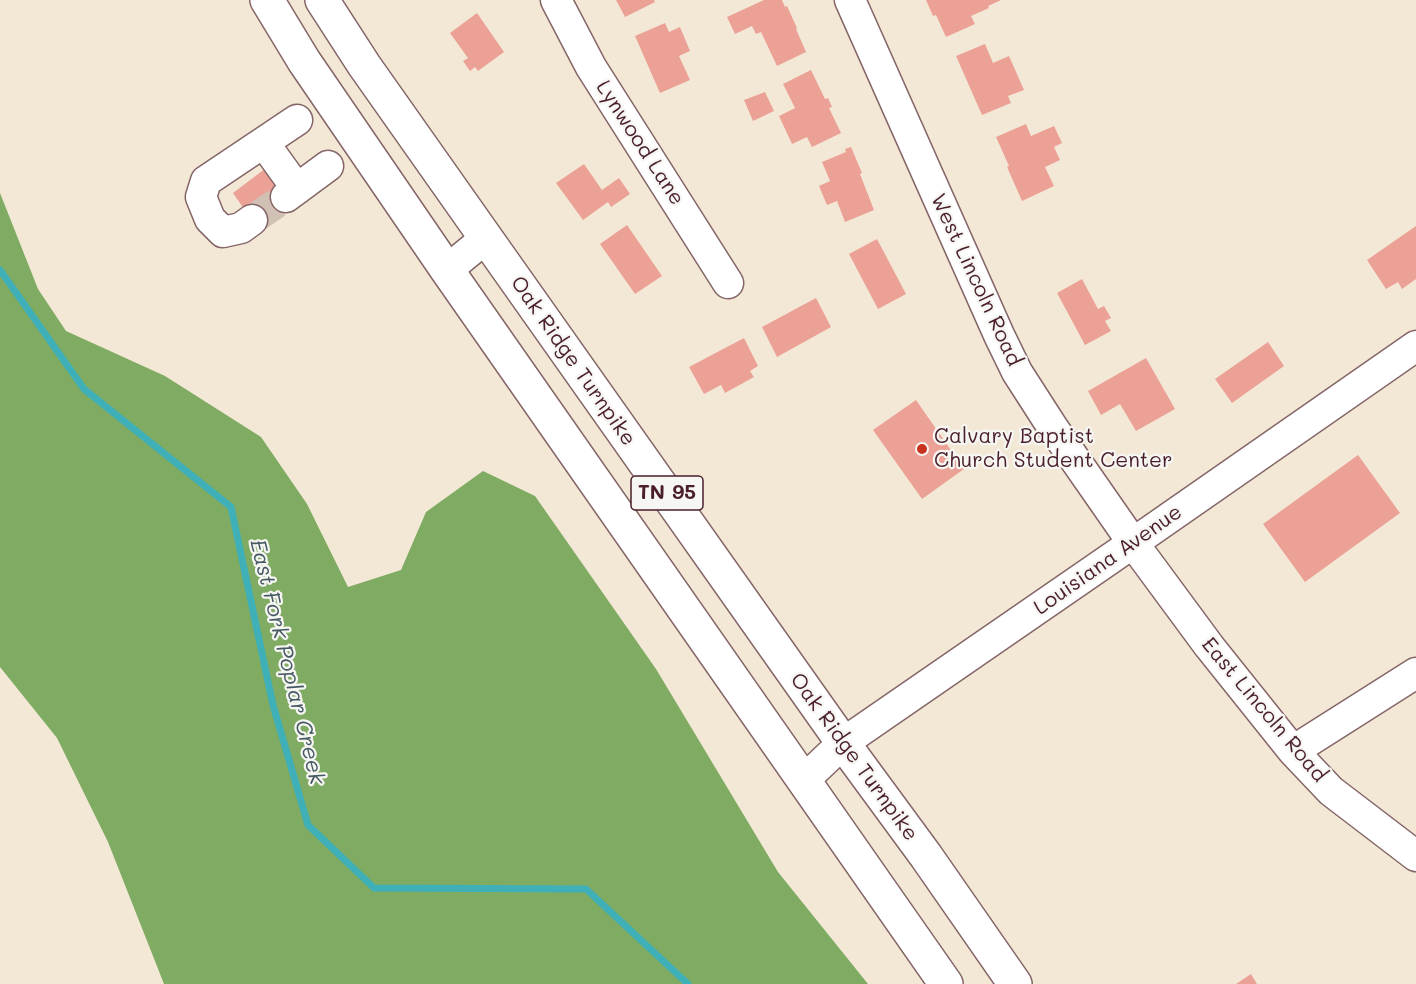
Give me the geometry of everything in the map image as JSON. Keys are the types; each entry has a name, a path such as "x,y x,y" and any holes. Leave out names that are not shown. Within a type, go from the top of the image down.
{"highway":[{"name":"TN 95","path":"267,0 304,62 447,270 946,984"},
{"name":"Oak Ridge Turnpike","path":"322,0 486,238 1015,984"}],"street":[{"name":"Lynwood Lane","path":"556,0 591,67 728,283"},
{"name":"West Lincoln Road","path":"850,0 1017,372 1133,543"},
{"path":"252,220 241,228 223,232 210,219 201,196 206,181 297,120"},
{"path":"264,143 291,193 328,166"},
{"path":"447,270 486,238"},
{"name":"Louisiana Avenue","path":"804,780 843,743 1416,346"},
{"name":"East Lincoln Road","path":"1133,543 1209,646 1293,751 1331,791 1416,856"},
{"path":"1293,751 1416,673"}],"green space":[{"path":"0,193 38,289 66,331 165,376 261,437 307,504 348,587 401,570 426,512 483,471 535,496 656,669 778,872 868,984 164,984 108,842 57,738 0,667"}],"building":[{"path":"616,0 654,0 655,2 625,17"},
{"path":"764,0 782,0 785,7 787,6 806,52 777,66 761,32 756,34 752,26 735,34 727,17"},
{"path":"926,0 1001,0 971,16 975,24 946,37"},
{"path":"477,13 504,52 478,71 475,67 470,71 463,61 468,58 450,33"},
{"path":"665,23 669,32 680,27 690,51 679,56 690,80 660,93 635,36"},
{"path":"985,44 993,63 1009,56 1024,90 1008,96 1011,103 982,115 956,56"},
{"path":"811,70 825,99 828,98 832,107 829,108 841,133 812,147 807,137 792,144 779,116 795,108 783,84"},
{"path":"765,92 774,111 753,121 744,100"},
{"path":"1026,124 1031,136 1054,126 1062,143 1054,147 1060,160 1045,167 1054,186 1022,201 996,137"},
{"path":"851,147 874,210 845,222 837,201 827,205 819,186 830,181 822,162 846,152 845,149"},
{"path":"584,164 602,190 619,178 630,194 611,207 608,202 583,220 556,183"},
{"path":"266,168 291,203 257,228 233,193"},
{"path":"627,225 662,276 635,294 600,244"},
{"path":"1416,226 1416,279 1402,289 1398,282 1386,289 1367,260"},
{"path":"877,239 906,294 878,309 849,254"},
{"path":"1082,279 1098,309 1104,306 1111,318 1105,321 1111,331 1085,345 1057,293"},
{"path":"816,298 831,327 777,357 762,327"},
{"path":"744,338 758,366 750,371 754,377 725,393 721,385 704,394 689,367"},
{"path":"1268,342 1284,366 1232,403 1215,379"},
{"path":"1146,358 1175,409 1136,431 1120,404 1101,415 1088,391"},
{"path":"916,400 964,469 922,499 873,430"},
{"path":"1358,455 1400,513 1305,582 1263,524"},
{"path":"1251,974 1257,984 1236,984"}],"waterway":[{"name":"East Fork Poplar Creek","path":"0,270 84,389 231,507 273,705 308,825 374,888 586,889 688,984"}],"tunnel":[{"path":"252,220 286,197"}],"place":[{"name":"Calvary Baptist Church Student Center","path":"922,449"}]}
